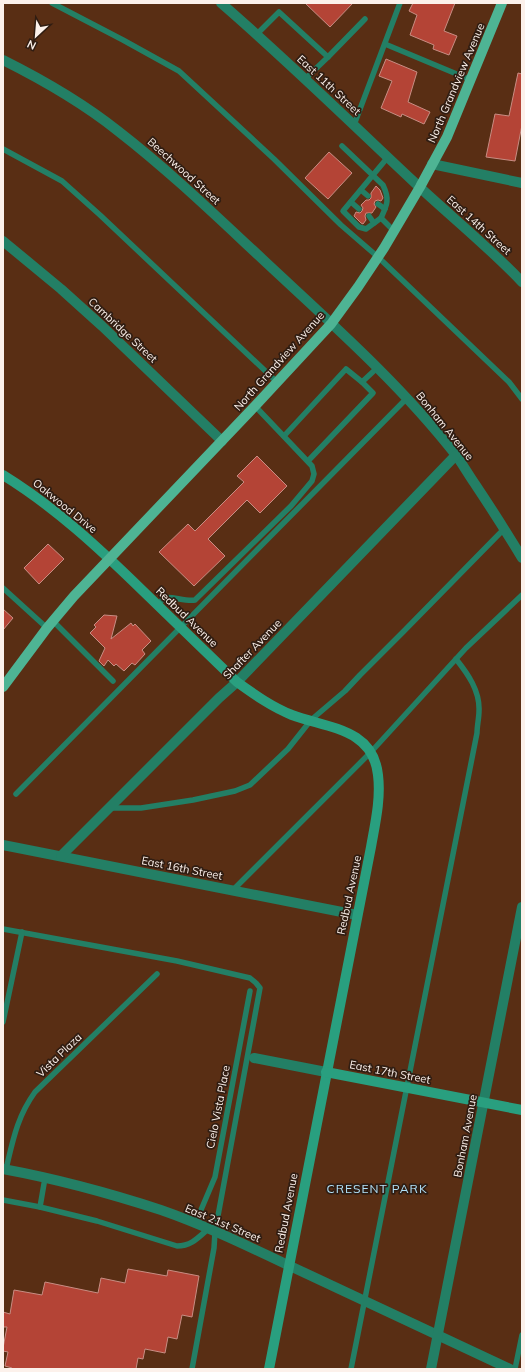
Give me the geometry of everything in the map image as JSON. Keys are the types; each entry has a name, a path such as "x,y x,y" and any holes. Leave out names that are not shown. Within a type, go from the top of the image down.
{"main road":[{"name":"North Grandview Avenue","path":"3,687 74,596 331,324 358,287 394,231 447,137 502,3"}],"street":[{"name":"East 11th Street","path":"221,3 257,34 420,187"},
{"name":"Beechwood Street","path":"3,60 80,104 148,154 195,196 331,324"},
{"path":"432,164 522,183"},
{"name":"East 14th Street","path":"420,187 497,256 522,282"},
{"name":"Cambridge Street","path":"3,241 45,275 96,321 222,441"},
{"name":"Bonham Avenue","path":"331,324 407,398 456,455 522,558"},
{"name":"Shafter Avenue","path":"61,856 219,698 237,682 456,455"},
{"name":"Oakwood Drive","path":"3,475 24,488 49,507 109,558"},
{"name":"Redbud Avenue","path":"109,558 237,682 273,707 338,728 354,735 363,742 371,752 378,772 378,805 371,848 269,1369"},
{"name":"East 16th Street","path":"3,845 357,915"},
{"name":"Bonham Avenue","path":"431,1369 522,907"},
{"name":"East 17th Street","path":"254,1058 522,1110"},
{"name":"East 21st Street","path":"5,1169 116,1196 162,1211 211,1230 510,1369"}],"lane":[{"path":"52,3 179,71 274,159 341,225 378,257 508,382 522,399"},
{"path":"354,125 400,3"},
{"path":"257,34 279,12 328,57"},
{"path":"305,79 365,19"},
{"path":"385,44 471,80"},
{"path":"342,146 372,176 383,185 387,194 388,203 381,218 366,230 359,227 343,211 361,190 372,176 388,157"},
{"path":"3,150 62,181 277,382"},
{"path":"361,190 368,196"},
{"path":"351,202 359,209"},
{"path":"378,204 385,209"},
{"path":"369,216 374,223"},
{"path":"381,218 394,231"},
{"path":"362,382 377,368"},
{"path":"284,436 346,369 362,382 373,393 308,460"},
{"path":"16,794 407,398"},
{"path":"158,606 165,597 169,596 184,601 195,600 291,506 312,481 314,470 308,460 255,406"},
{"path":"109,808 141,808 193,800 235,792 250,785 288,750 311,720 345,692 360,674 504,529"},
{"path":"3,588 50,625 113,681"},
{"path":"233,890 371,752 456,659 522,595"},
{"path":"352,1369 477,733 479,711 478,699 468,674 456,659"},
{"path":"3,929 177,961 250,978 260,988 211,1230 214,1248 192,1369"},
{"path":"3,1022 22,932"},
{"name":"Vista Plaza","path":"5,1169 14,1135 24,1107 35,1092 158,974"},
{"name":"Cielo Vista Place","path":"194,1224 215,1177 250,991"},
{"path":"40,1207 45,1178"},
{"path":"3,1200 40,1207 97,1221 177,1246 184,1246 191,1243 211,1230"},
{"path":"515,1369 522,1334"}],"building":[{"path":"305,3 353,3 330,27"},
{"path":"413,3 455,3 444,31 457,36 449,55 433,49 434,45 410,35 417,15 409,11"},
{"path":"386,59 417,72 408,102 430,112 424,124 402,114 401,117 381,108 392,81 379,76"},
{"path":"518,73 522,74 522,125 515,161 486,157 495,114 509,116"},
{"path":"329,152 352,173 328,199 305,178"},
{"path":"376,186 380,190 383,198 381,201 375,201 374,204 376,207 372,213 366,213 366,220 363,224 354,216 356,212 360,213 362,211 363,208 361,205 366,200 371,198 371,193"},
{"path":"257,456 287,486 260,513 247,500 208,539 225,556 194,586 159,552 188,524 195,531 244,482 237,476"},
{"path":"48,544 64,559 39,584 24,568"},
{"path":"3,609 13,618 3,630"},
{"path":"104,615 117,616 111,639 131,623 133,626 135,624 151,641 142,650 145,654 135,665 132,663 124,671 116,664 114,666 108,660 104,666 99,661 105,648 90,633 96,627 94,625"},
{"path":"128,1269 167,1276 168,1270 199,1276 192,1317 182,1315 177,1339 168,1337 165,1353 145,1349 143,1359 138,1358 136,1369 11,1369 12,1368 5,1366 8,1352 3,1351 7,1327 3,1327 3,1312 10,1314 14,1290 42,1295 45,1282 98,1293 101,1278 125,1283"}],"district":[{"name":"CRESENT PARK","path":"377,1188"}]}
